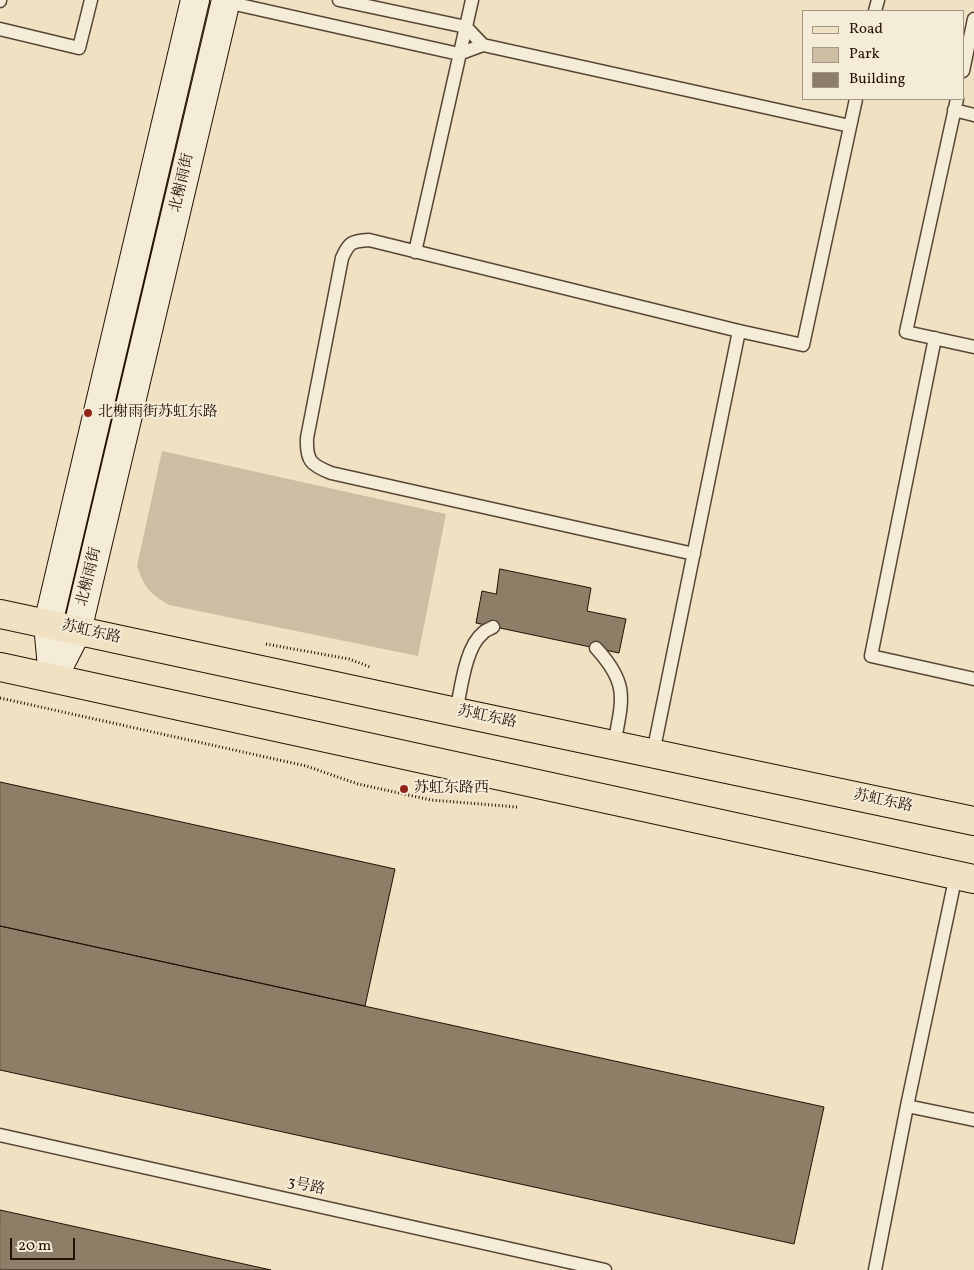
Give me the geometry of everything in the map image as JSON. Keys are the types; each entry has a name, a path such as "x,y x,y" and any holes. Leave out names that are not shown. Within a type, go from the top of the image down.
{"main road":[{"name":"北榭雨街","path":"53,678 48,624 195,0"},
{"name":"北榭雨街","path":"53,678 77,631 226,1"},
{"name":"苏虹东路","path":"0,614 974,821"},
{"path":"0,667 965,877"}],"lane":[{"path":"0,29 79,48 91,0"},
{"path":"339,0 466,27 483,45"},
{"path":"415,252 472,0"},
{"path":"226,1 460,54 483,45 850,126"},
{"path":"964,65 974,19"},
{"path":"694,554 331,473 314,466 306,452 307,438 342,258 348,246 356,241 370,240 739,331 803,344 856,100"},
{"path":"974,115 955,104 906,332 974,347"},
{"path":"653,753 739,331"},
{"path":"935,338 871,656 974,679"},
{"path":"456,712 468,658 483,632 494,627"},
{"path":"596,648 610,664 619,681 622,697 614,745"},
{"path":"874,1270 907,1106 965,877"},
{"path":"907,1106 974,1120"},
{"name":"3号路","path":"0,1135 606,1270"}],"path":[{"path":"0,698 306,766 358,784 431,800 518,807"}],"green space":[{"path":"162,451 446,514 418,656 169,605 157,597 145,585 137,566"}],"building":[{"path":"500,569 591,588 587,611 626,619 619,653 476,623 482,591 496,594"},
{"path":"0,782 395,869 365,1006 0,926"},
{"path":"0,926 824,1107 794,1244 0,1070"},
{"path":"0,1210 271,1270 0,1270"}],"place":[{"name":"北榭雨街苏虹东路","path":"88,413"},
{"name":"苏虹东路西","path":"404,789"}]}
